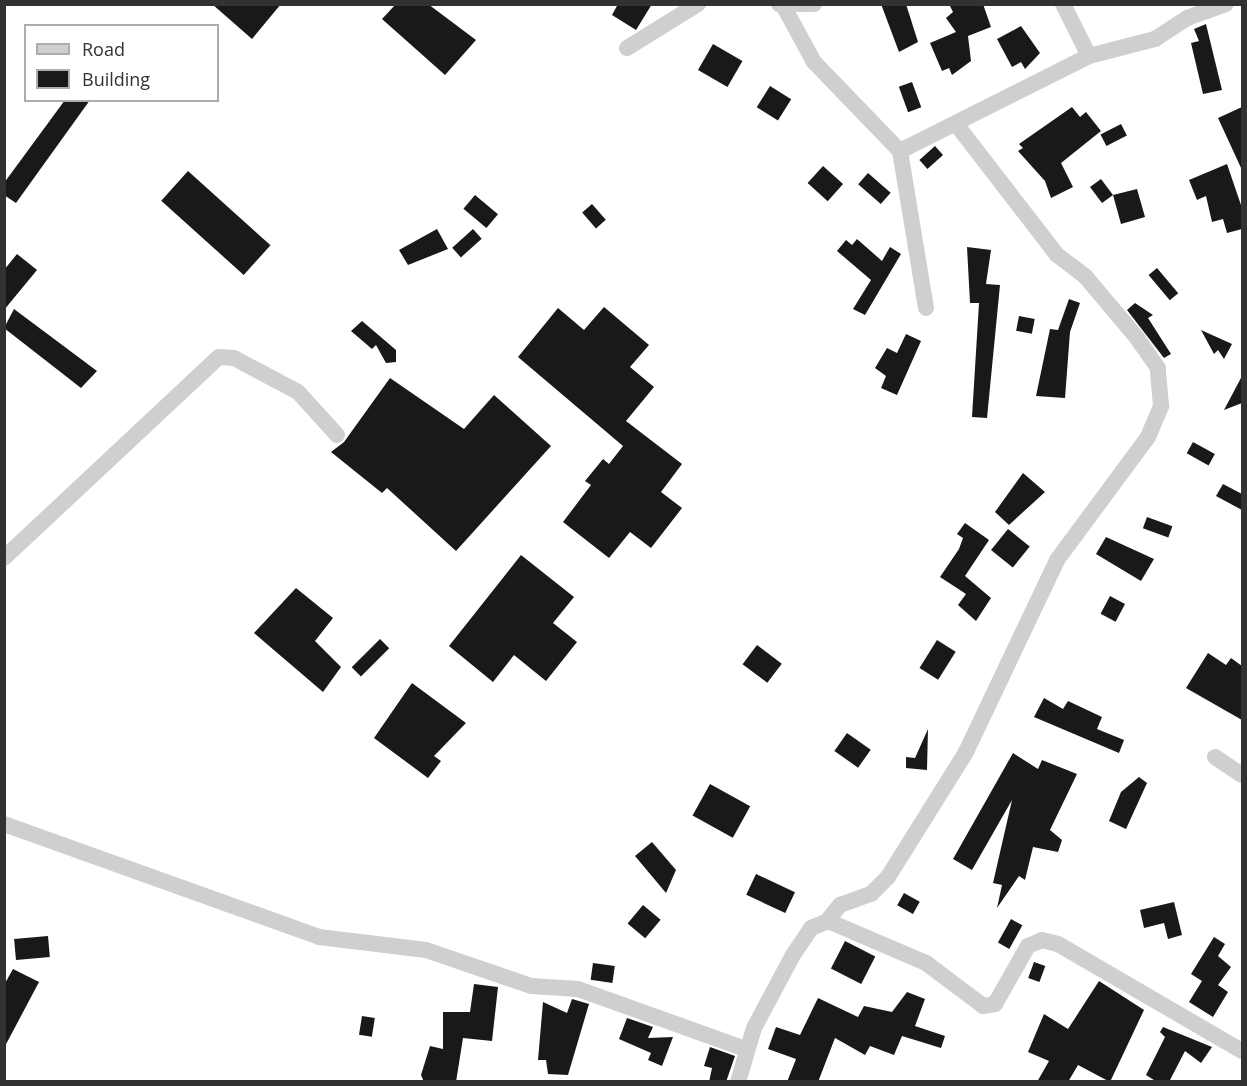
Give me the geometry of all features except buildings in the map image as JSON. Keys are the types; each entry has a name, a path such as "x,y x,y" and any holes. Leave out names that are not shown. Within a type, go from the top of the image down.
{"street":[{"path":"627,48 698,4"},
{"path":"814,4 782,6 814,62 900,151 926,308"},
{"path":"1063,4 1089,56"},
{"path":"900,151 1089,56 1155,39 1187,18 1226,4"},
{"path":"738,1082 746,1049 793,955 812,928 827,921 840,905 872,894 888,877 966,752 1052,568 1148,437 1161,406 1158,368 1138,339 1085,276 1057,255 956,124"},
{"path":"4,558 219,357 234,358 298,392 337,435"},
{"path":"1215,757 1242,775"},
{"path":"4,824 319,937 426,950 531,986 578,989 746,1049"},
{"path":"827,921 926,963 983,1006 995,1004 1028,946 1042,940 1058,944 1242,1051"}]}
